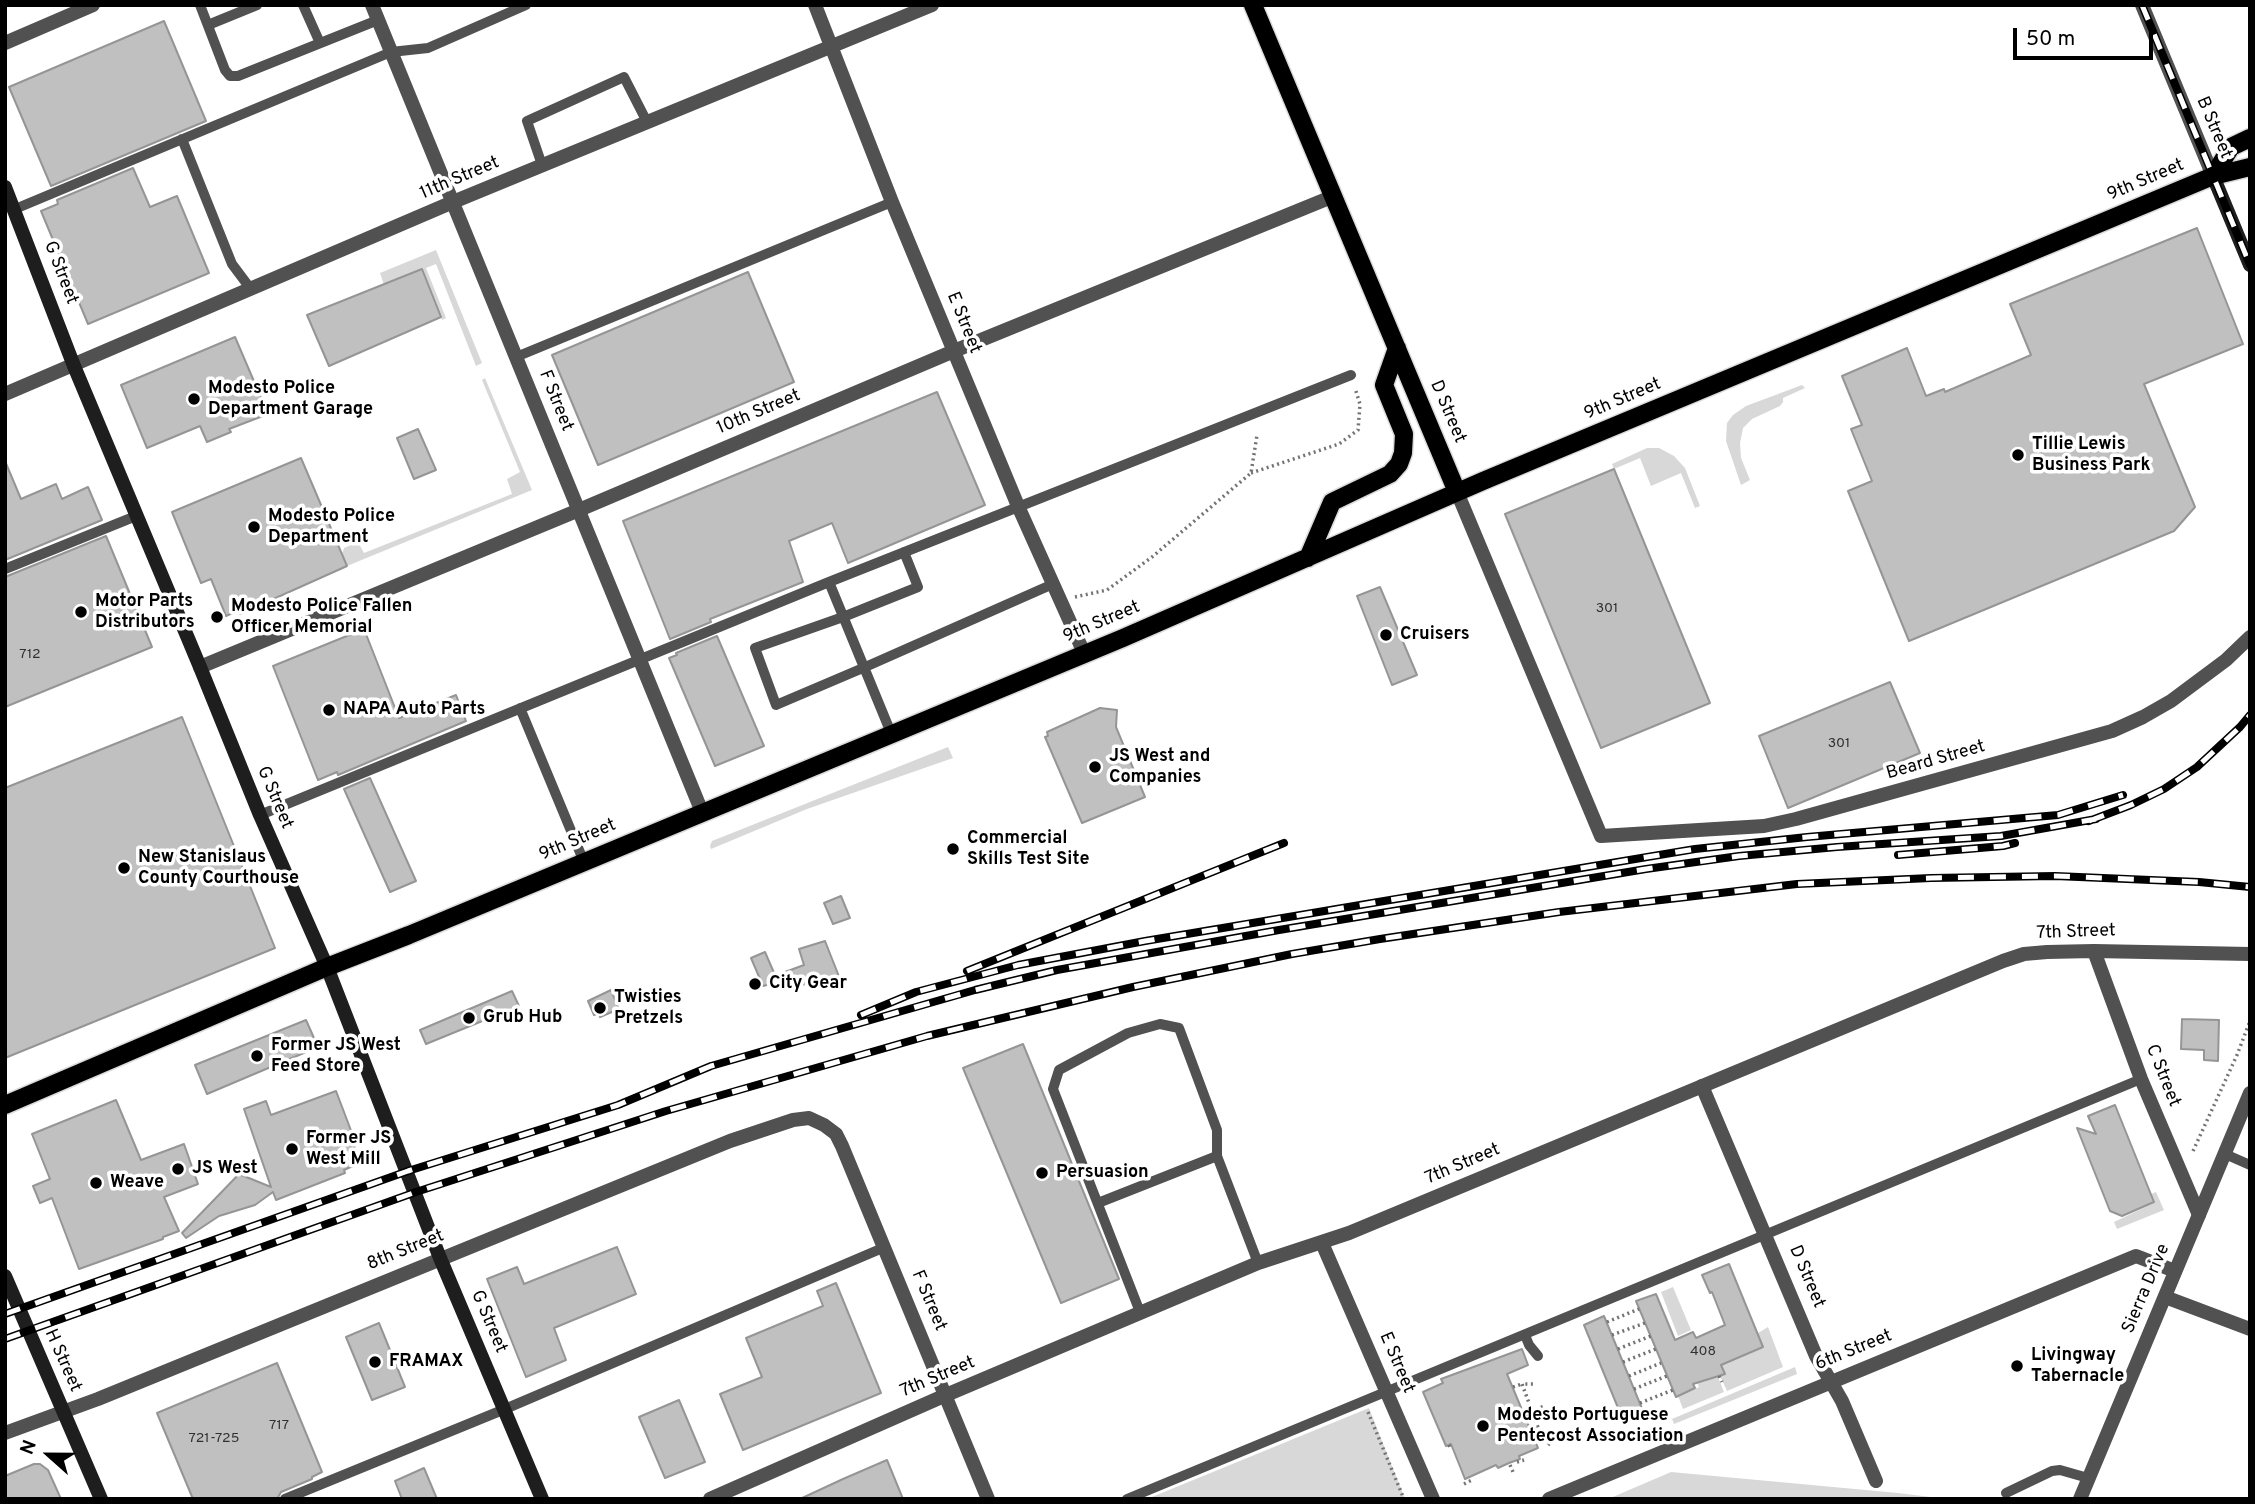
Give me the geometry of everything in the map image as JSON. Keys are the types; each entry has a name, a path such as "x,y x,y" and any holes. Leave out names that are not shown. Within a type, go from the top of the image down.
{"main road":[{"name":"D Street","path":"1254,5 1457,492"},
{"name":"9th Street","path":"2213,176 2231,147 2250,138"},
{"name":"9th Street","path":"5,1104 327,967 1084,653 1457,492 2213,176 2250,167"},
{"name":"B Street","path":"2213,176 2250,265"},
{"name":"G Street","path":"5,187 74,366 260,815 327,967 440,1258 542,1499"},
{"path":"1308,558 1332,502 1390,474 1399,464 1403,453 1404,434 1384,385 1397,348"},
{"name":"H Street","path":"5,1276 101,1499"}],"street":[{"path":"5,43 93,5"},
{"name":"F Street","path":"372,5 702,812"},
{"name":"E Street","path":"815,5 892,202 1018,506 1084,653"},
{"name":"11th Street","path":"5,394 453,202 932,5"},
{"name":"B Street","path":"2142,5 2213,176"},
{"name":"10th Street","path":"200,667 954,351 1334,196"},
{"name":"D Street","path":"1457,492 1601,836"},
{"name":"Beard Street","path":"1601,836 1764,826 1797,820 2112,731 2143,718 2171,701 2226,660 2250,637"},
{"name":"7th Street","path":"710,1499 1140,1312 1258,1263 1322,1243 2003,961 2024,954 2094,951 2250,954"},
{"name":"C Street","path":"2094,951 2141,1079 2199,1214"},
{"name":"D Street","path":"1702,1086 1816,1356 1842,1401 1876,1481"},
{"name":"Sierra Drive","path":"2080,1499 2250,1093"},
{"name":"8th Street","path":"5,1433 98,1399 730,1141 793,1120 809,1118 824,1125"},
{"name":"F Street","path":"824,1125 836,1134 842,1146 988,1499"},
{"name":"E Street","path":"1322,1243 1433,1499"},
{"name":"6th Street","path":"1549,1499 2136,1256 2175,1271"},
{"path":"2165,1297 2250,1329"}],"lane":[{"path":"200,5 225,70 230,76 238,76 378,20"},
{"path":"208,25 257,5"},
{"path":"303,5 320,43"},
{"path":"15,209 391,52 428,48 526,5"},
{"path":"542,165 527,121 624,77 647,122"},
{"path":"182,139 232,264 250,288"},
{"path":"516,357 892,202"},
{"path":"260,815 829,582 1351,375"},
{"path":"5,569 136,516"},
{"path":"904,552 918,587 755,648 776,705 1053,584"},
{"path":"829,582 891,733"},
{"path":"520,708 583,862"},
{"path":"1140,1312 1053,1089 1059,1070 1128,1033 1160,1024 1179,1028 1216,1130 1217,1156 1258,1263"},
{"path":"1127,1499 2141,1079"},
{"path":"2225,1154 2250,1164"},
{"path":"1098,1203 1217,1156"},
{"path":"285,1499 505,1409 885,1247"},
{"path":"1525,1335 1538,1356"},
{"path":"2006,1493 2052,1471 2060,1470 2088,1478"}],"path":[{"path":"1060,599 1107,590 1152,557 1251,473 1339,444 1358,430 1360,404 1351,375"},
{"path":"1251,473 1257,435"},
{"path":"2193,1151 2250,1021"},
{"path":"1607,1322 1639,1309"},
{"path":"1612,1335 1645,1322"},
{"path":"1618,1349 1651,1336"},
{"path":"1623,1362 1656,1349"},
{"path":"1629,1376 1661,1363"},
{"path":"1634,1389 1667,1376"},
{"path":"1719,1376 1722,1382"},
{"path":"1522,1384 1543,1441 1539,1443 1527,1413 1524,1415"},
{"path":"1513,1387 1535,1384"},
{"path":"1640,1403 1672,1390"},
{"path":"1531,1412 1544,1406"},
{"path":"1367,1410 1404,1499"},
{"path":"1548,1445 1564,1432 1580,1434"},
{"path":"1517,1462 1524,1460"},
{"path":"1510,1465 1513,1472"},
{"path":"1464,1484 1472,1480"}],"shaded area":[{"path":"436,250 482,363 476,366 436,264 426,268 446,318 442,320 422,269 384,285 380,273"},
{"path":"485,378 532,490 347,566 342,554 344,548 358,542 364,553 512,494 507,479 520,472 482,380"},
{"path":"1802,385 1805,388 1783,398 1780,406 1752,419 1743,428 1741,458 1750,480 1741,485 1726,441 1727,423 1746,406"},
{"path":"1647,448 1659,448 1674,456 1685,468 1700,506 1695,508 1681,473 1651,486 1640,458 1614,469 1612,464"},
{"path":"948,747 953,758 807,809 711,849 712,841"},
{"path":"2156,1192 2164,1210 2117,1229 2114,1222 2154,1203 2151,1194"},
{"path":"1673,1287 1691,1330 1678,1336 1661,1292"},
{"path":"1768,1327 1783,1367 1727,1391 1720,1376 1724,1374 1721,1365 1763,1347 1758,1333"},
{"path":"1795,1367 1797,1374 1674,1424 1672,1419"},
{"path":"1716,1372 1724,1392 1683,1409 1678,1396 1699,1387 1696,1380"},
{"path":"1369,1408 1405,1499 1147,1499"},
{"path":"1671,1472 1898,1493 1947,1499 1608,1499"}],"building":[{"path":"164,21 206,121 51,186 9,87"},
{"path":"133,168 150,207 177,196 209,273 88,324 41,211 58,204 57,200"},
{"name":"Tillie Lewis Business Park","path":"2197,228 2243,344 2144,384 2195,507 2174,531 1909,641 1848,491 1872,481 1851,429 1862,425 1842,376 1907,348 1926,396 1944,389 1945,392 2031,355 2010,304"},
{"path":"422,269 441,317 329,366 307,315"},
{"path":"748,272 794,382 598,465 552,355"},
{"name":"Modesto Police Department Garage","path":"235,337 268,414 229,429 231,432 207,442 200,426 147,448 121,385"},
{"path":"937,392 985,505 848,563 832,523 789,541 803,582 710,619 711,622 670,639 623,521"},
{"path":"418,429 436,470 414,479 397,438"},
{"name":"Modesto Police Department","path":"301,458 347,566 240,614 239,610 226,616 211,579 201,583 172,512"},
{"path":"5,461 21,499 56,484 62,499 88,487 102,520 5,560"},
{"path":"1614,469 1710,703 1601,748 1505,514"},
{"name":"Motor Parts Distributors","path":"106,536 152,647 5,707 5,577"},
{"name":"Cruisers","path":"1380,587 1417,675 1392,685 1357,596"},
{"path":"364,629 399,718 456,695 466,721 338,775 337,772 318,780 273,666"},
{"path":"717,636 764,746 715,766 669,658"},
{"path":"1890,682 1920,753 1788,808 1759,736"},
{"name":"JS West and Companies","path":"1100,708 1117,710 1116,727 1145,797 1082,823 1045,737 1048,736 1047,732"},
{"name":"New Stanislaus County Courthouse","path":"182,717 275,948 5,1058 5,788"},
{"path":"370,778 416,881 390,892 344,789"},
{"path":"841,896 850,918 833,924 824,903"},
{"path":"825,941 840,979 815,987 813,981 791,989 785,972 804,965 799,949"},
{"path":"765,952 778,982 763,986 751,958"},
{"path":"611,990 619,1009 600,1017 599,1013 594,1015 588,1001"},
{"name":"Grub Hub","path":"512,991 519,1006 426,1044 420,1030"},
{"path":"2182,1019 2219,1020 2218,1061 2204,1060 2204,1050 2181,1049"},
{"name":"Former JS West Feed Store","path":"306,1020 318,1047 207,1094 195,1065"},
{"name":"Persuasion","path":"1023,1044 1119,1279 1061,1303 963,1068"},
{"path":"336,1091 355,1141 354,1153 362,1162 344,1170 345,1173 276,1200 273,1192 255,1205 219,1216 186,1238 182,1233 239,1174 271,1187 244,1109 266,1101 271,1115"},
{"name":"Weave","path":"116,1100 141,1160 184,1144 198,1184 164,1197 179,1231 79,1269 52,1198 40,1203 33,1186 50,1179 32,1134"},
{"path":"2115,1105 2154,1202 2122,1216 2110,1211 2077,1128 2096,1134 2088,1116"},
{"path":"617,1247 636,1294 554,1328 566,1360 526,1377 487,1279 517,1267 524,1284"},
{"path":"1729,1264 1763,1347 1721,1365 1725,1374 1693,1384 1695,1388 1676,1397 1636,1301 1656,1294 1675,1340 1693,1332 1696,1338 1725,1325 1702,1275"},
{"path":"836,1283 881,1393 743,1450 720,1394 762,1377 746,1338 823,1306 817,1291"},
{"path":"1604,1316 1643,1411 1623,1420 1584,1325"},
{"name":"FRAMAX","path":"379,1323 405,1387 372,1400 346,1337"},
{"name":"Modesto Portuguese Pentecost Association","path":"1522,1349 1528,1365 1507,1374 1538,1448 1519,1456 1520,1459 1498,1468 1496,1465 1465,1479 1451,1444 1446,1446 1423,1392 1443,1383 1441,1379"},
{"path":"277,1363 322,1472 281,1492 277,1499 193,1499 157,1413"},
{"path":"679,1400 705,1462 665,1478 639,1417"},
{"path":"887,1460 903,1499 800,1499 843,1479"},
{"path":"40,1464 48,1470 61,1499 5,1499 5,1476"},
{"path":"424,1468 437,1499 402,1499 395,1481"}],"railway":[{"path":"2142,5 2250,265"},
{"path":"2089,821 2164,789 2197,767 2250,715"},
{"path":"861,1015 916,992 1018,965 1145,941 1695,849 2058,815 2123,795"},
{"path":"5,1314 408,1171 618,1105 711,1066 975,990 1057,970 1646,869 1739,856 2001,836 2096,819"},
{"path":"967,971 1284,843"},
{"path":"1898,855 2015,843"},
{"path":"5,1339 416,1192 666,1111 927,1036 1133,987 1292,954 1559,912 1797,884 2055,876 2199,882 2250,887"}],"place":[{"name":"Modesto Police Department Garage","path":"194,399"},
{"name":"Tillie Lewis Business Park","path":"2018,455"},
{"name":"Modesto Police Department","path":"254,527"},
{"name":"Motor Parts Distributors","path":"81,612"},
{"name":"Modesto Police Fallen Officer Memorial","path":"217,617"},
{"name":"Cruisers","path":"1386,635"},
{"name":"NAPA Auto Parts","path":"329,710"},
{"name":"JS West and Companies","path":"1095,767"},
{"name":"Commercial Skills Test Site","path":"953,849"},
{"name":"New Stanislaus County Courthouse","path":"124,868"},
{"name":"City Gear","path":"755,984"},
{"name":"Twisties Pretzels","path":"600,1008"},
{"name":"Grub Hub","path":"469,1018"},
{"name":"Former JS West Feed Store","path":"257,1056"},
{"name":"Former JS West Mill","path":"292,1149"},
{"name":"JS West","path":"178,1169"},
{"name":"Persuasion","path":"1042,1173"},
{"name":"Weave","path":"96,1183"},
{"name":"FRAMAX","path":"375,1362"},
{"name":"Livingway Tabernacle","path":"2017,1366"},
{"name":"Modesto Portuguese Pentecost Association","path":"1483,1426"}]}
